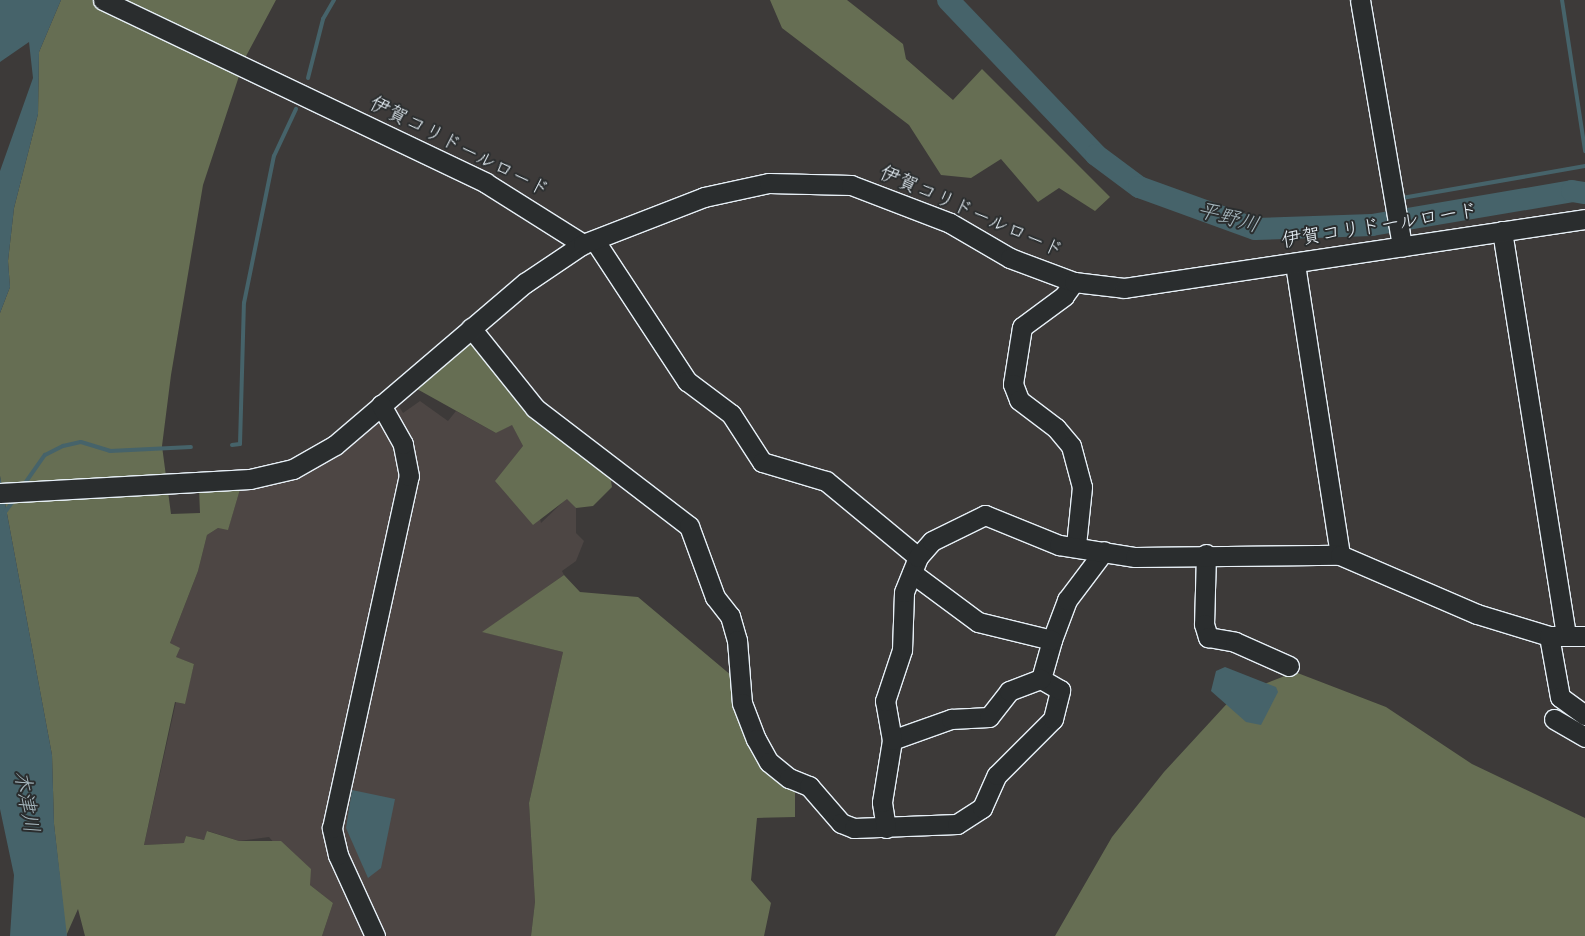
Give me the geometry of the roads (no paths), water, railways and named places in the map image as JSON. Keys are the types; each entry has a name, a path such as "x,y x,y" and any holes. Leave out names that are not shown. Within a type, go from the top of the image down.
{"street":[{"name":"伊賀コリドールロード","path":"103,0 486,182 589,242 704,198 769,183 851,185 950,223 1010,258 1074,282 1124,288 1295,264 1401,240 1502,231 1585,219"},
{"path":"1360,0 1401,240"},
{"path":"1502,231 1558,636 1560,697 1585,715"},
{"path":"0,493 225,480 276,474 309,462 381,405 471,328 589,242 687,380 731,414 762,462 826,481 978,622 1052,640"},
{"path":"1295,264 1340,555"},
{"path":"1074,282 1064,296 1022,327 1013,384 1019,400 1056,428 1071,446 1082,487 1076,545"},
{"path":"471,328 535,408 689,526 715,597 730,616 738,640 742,703 769,762 789,778 809,786 841,823 886,828 957,824 982,808 1003,768 1053,719 1060,690 1041,678"},
{"path":"375,936 338,855 332,828 409,476 403,444 381,405"},
{"path":"886,828 882,802 892,740 885,702 902,650 904,592 915,565 932,541 985,515 1060,545 1076,545 1154,558 1206,554 1340,555 1477,614 1558,636 1585,636"},
{"path":"1041,678 1052,640 1067,600 1104,551"},
{"path":"1206,554 1204,624 1208,637 1235,642 1289,666"},
{"path":"892,740 952,719 989,717 1009,691 1041,678"},
{"path":"1554,719 1585,737"}],"water":[{"path":"0,0 61,0 39,52 38,114 14,208 8,261 10,287 0,313 0,171 33,78 29,42 0,62"},
{"name":"木津川","path":"0,476 52,755 54,824 67,936 10,936 14,875 0,809"},
{"path":"1225,667 1276,687 1278,692 1261,725 1246,722 1211,691 1216,671"},
{"path":"352,790 395,799 381,868 368,878 346,828"}],"waterway":[{"path":"308,78 323,19 334,0"},
{"name":"平野川","path":"948,0 1096,155 1139,187 1255,229 1372,225 1572,191 1585,193"},
{"path":"1562,0 1585,151"},
{"path":"232,445 240,444 244,303 274,156 296,109"},
{"path":"1402,198 1585,166"},
{"path":"23,486 45,455 63,446 81,442 110,451 191,447"},
{"path":"0,519 15,498"}]}
